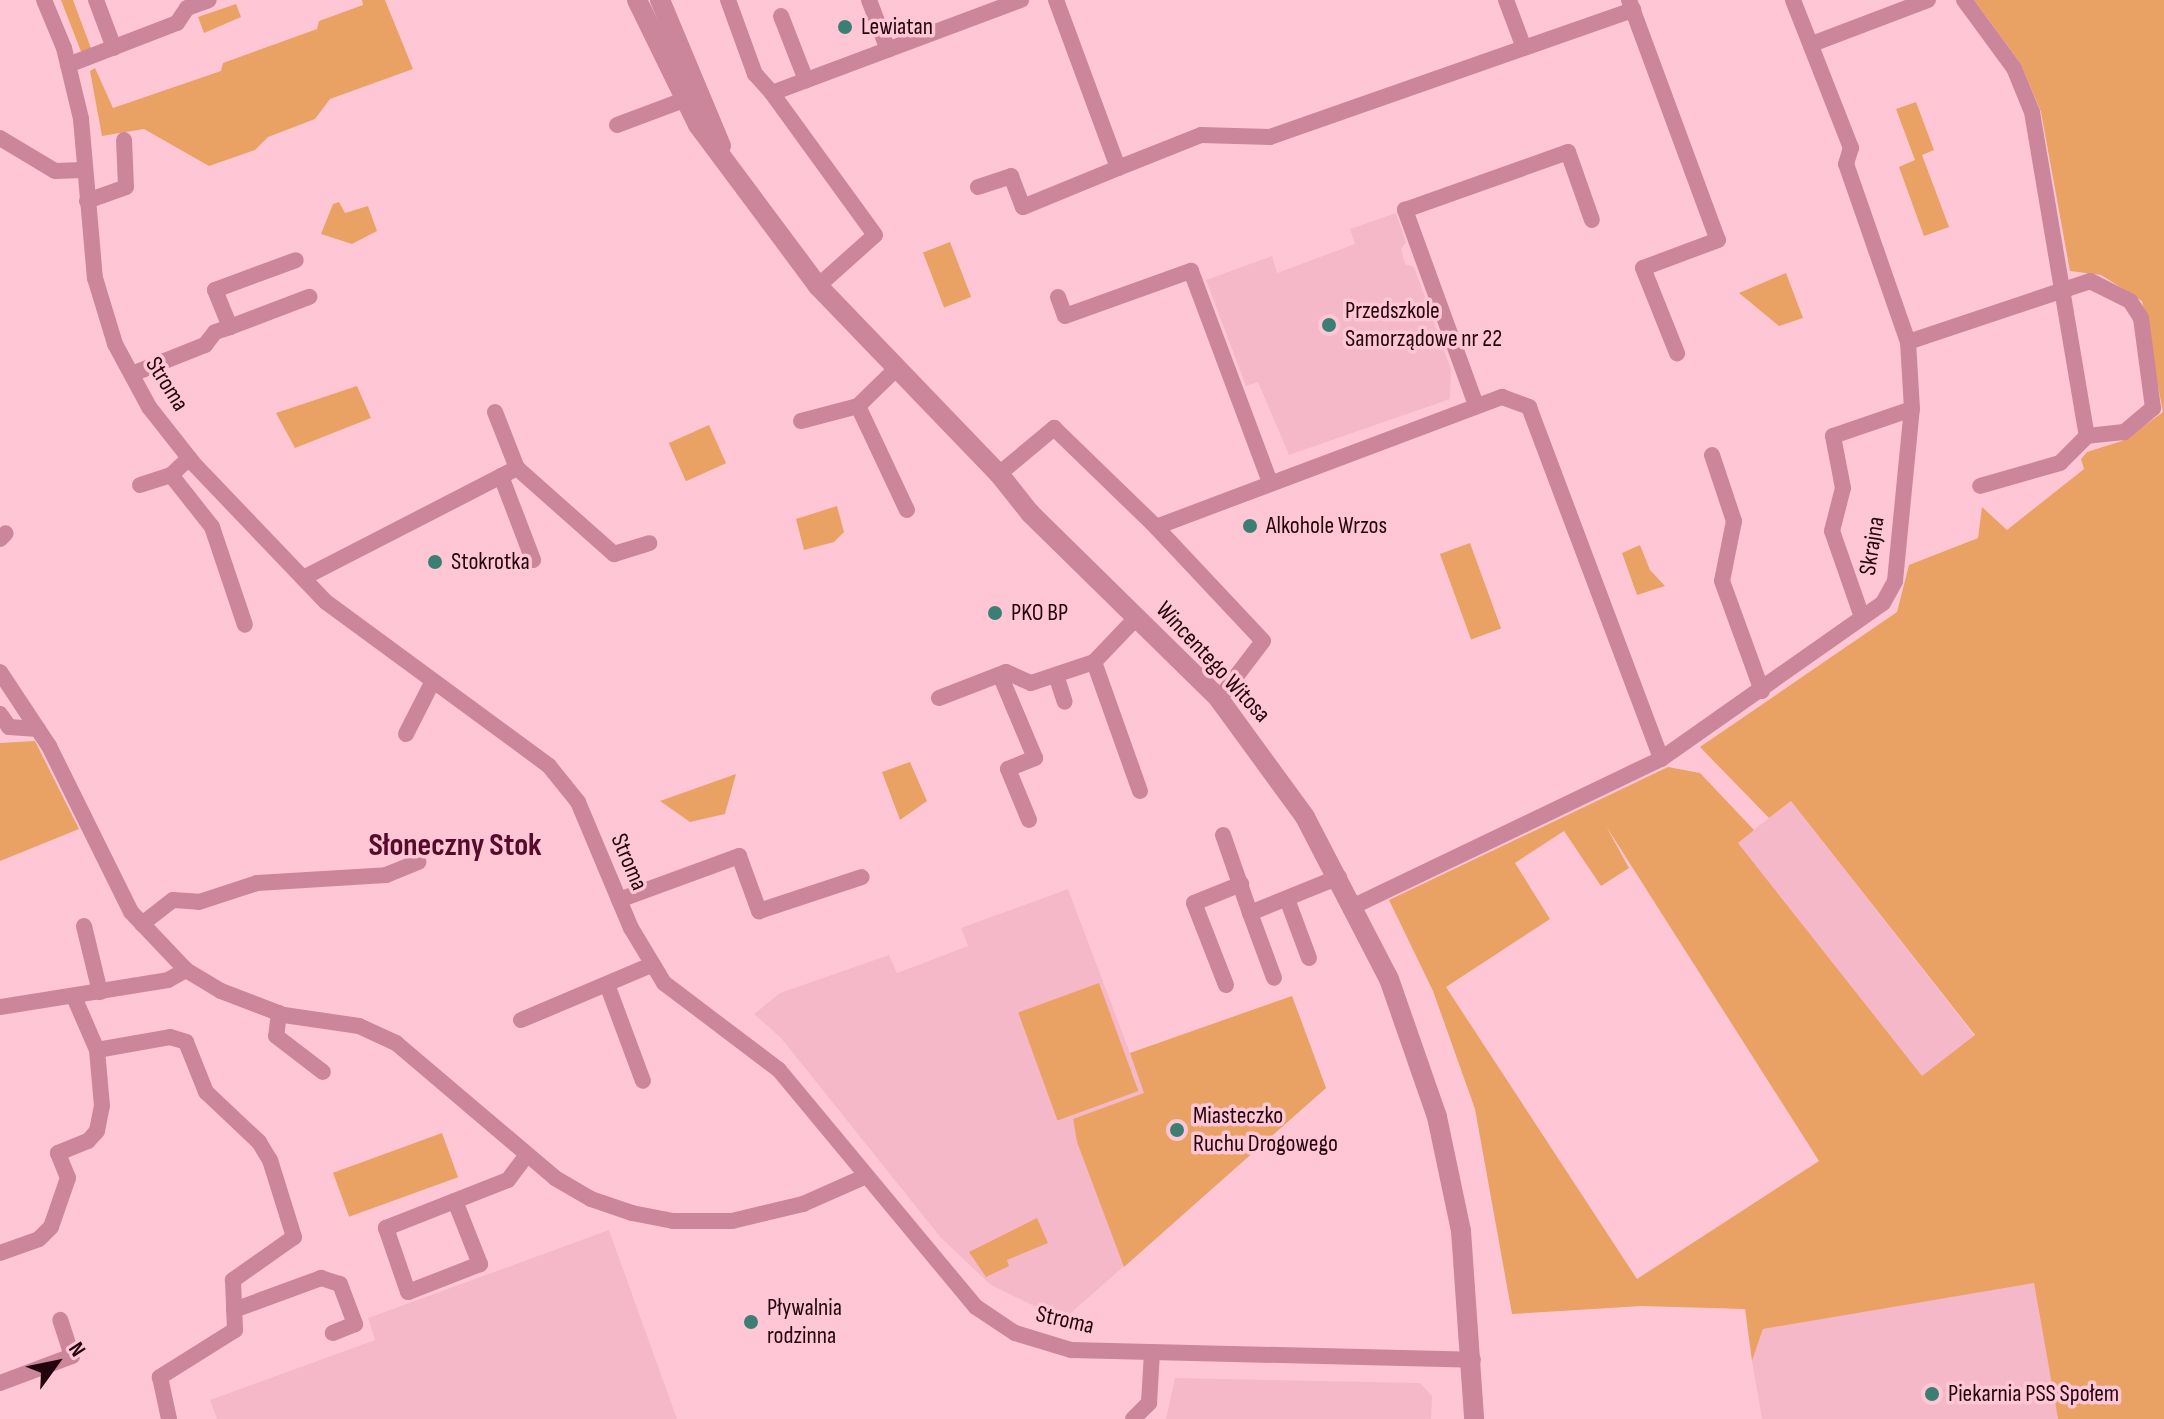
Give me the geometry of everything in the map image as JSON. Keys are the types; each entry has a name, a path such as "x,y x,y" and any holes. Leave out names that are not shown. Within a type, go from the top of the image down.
{"street":[{"name":"Stroma","path":"44,0 68,65 81,119 83,170 95,278 115,344 189,458 337,611 549,766 564,782 578,802 619,900 651,965 677,996 779,1070 960,1292 997,1322 1051,1346 1152,1353 1473,1360"},
{"path":"96,0 114,48"},
{"path":"68,65 177,23 187,8 209,0"},
{"name":"Wincentego Witosa","path":"637,0 725,158 818,286 999,474 1030,513 1219,699 1285,786 1339,877 1395,995 1437,1117 1461,1231 1473,1360 1474,1419"},
{"name":"Wincentego Witosa","path":"660,0 692,97"},
{"path":"728,0 755,74 875,235 818,286"},
{"path":"869,0 888,50"},
{"path":"772,93 999,4 1021,0"},
{"path":"1056,0 1118,168"},
{"path":"1506,0 1524,48"},
{"name":"Skrajna","path":"1354,906 1661,759 1762,691 1883,603 1895,581 1912,409 1908,342 1846,164 1851,148 1793,0"},
{"path":"1812,44 1928,0"},
{"path":"1964,0 2014,68 2032,112 2087,436"},
{"path":"978,187 1011,176 1023,207 1201,135 1270,137 1524,48 1631,5 1718,240 1643,268 1677,353"},
{"path":"781,16 806,80"},
{"path":"617,125 692,97"},
{"path":"0,138 55,171 83,170"},
{"path":"87,201 126,187 124,140"},
{"path":"1476,405 1405,210 1568,152 1592,220"},
{"path":"230,327 215,290 296,260"},
{"path":"1058,297 1065,316 1191,271 1270,482"},
{"path":"1908,342 2063,287 2090,281 2130,301 2141,318 2153,408 2124,432 2087,436 2060,463 1980,486"},
{"path":"132,374 205,345 215,332 309,297"},
{"path":"801,421 858,406 897,368"},
{"path":"1156,527 1476,405 1502,397 1529,407 1661,759"},
{"path":"858,406 907,510"},
{"path":"1862,617 1832,531 1843,488 1833,436 1912,409"},
{"path":"495,412 517,468 614,554 649,543"},
{"path":"999,474 1054,428 1156,527 1263,641 1219,699"},
{"path":"1712,455 1734,521 1722,581 1762,691"},
{"path":"140,485 171,475 189,458"},
{"path":"303,578 517,468"},
{"path":"171,475 212,527 245,625"},
{"path":"501,476 533,560"},
{"path":"939,698 1000,675 1031,683 1094,662 1136,618"},
{"path":"1094,662 1140,791"},
{"path":"0,672 38,729 109,874 142,924 186,970 221,991 279,1013 359,1026 396,1043 526,1156 591,1199 673,1221 732,1221 775,1213 864,1177"},
{"path":"1000,675 1035,758 1008,769 1029,820"},
{"path":"1056,675 1065,702"},
{"path":"406,734 432,683"},
{"path":"0,714 9,727 38,729"},
{"path":"1223,835 1274,978"},
{"path":"619,900 739,856 759,911 862,877"},
{"path":"142,924 173,900 199,902 257,883 386,875 418,862"},
{"path":"1250,913 1339,877"},
{"path":"1226,985 1194,903 1241,884"},
{"path":"1287,899 1309,958"},
{"path":"84,926 100,992"},
{"path":"521,1020 608,987 651,965"},
{"path":"0,1007 168,980 186,970"},
{"path":"608,987 643,1081"},
{"path":"0,1253 39,1239 51,1227 68,1178 58,1153 88,1141 97,1131 102,1106 97,1050 74,997"},
{"path":"279,1013 276,1036 323,1072"},
{"path":"97,1050 170,1037 186,1042 206,1092 259,1142 270,1160 294,1237 233,1280 235,1330 160,1377 169,1419"},
{"path":"455,1201 480,1264 408,1292 386,1228 508,1180 526,1156"},
{"path":"234,1310 321,1278 340,1284 355,1324 333,1333"},
{"path":"0,1383 72,1356 60,1320"},
{"path":"1138,1417 1149,1403 1152,1353"}],"shaded area":[{"path":"61,0 73,0 92,51 82,54"},
{"path":"362,0 385,0 413,69 330,99 315,119 268,137 255,150 209,166 144,129 102,136 90,71 95,68 113,108 221,71 223,63 317,29 319,21 363,5"},
{"path":"1974,0 2164,0 2164,1419 2058,1419 2034,1283 1763,1329 1752,1361 1745,1309 1641,1306 1512,1314 1475,1109 1433,991 1389,900 1668,767 1700,773 1754,830 1738,843 1922,1076 1975,1035 1791,801 1769,818 1700,747 1897,612 1909,565 1978,538 1982,507 2007,530 2084,469 2081,459 2087,452 2125,440 2163,412 2142,301 2101,275 2070,271 2041,112 2021,64","holes":["1606,826 1819,1161 1637,1279 1446,987 1550,919 1515,863 1564,831 1601,886 1629,868"]},
{"path":"236,4 241,17 204,33 198,17"},
{"path":"1916,102 1934,150 1922,155 1949,227 1924,236 1899,167 1915,160 1896,109"},
{"path":"339,202 345,213 368,206 377,231 352,244 321,234 333,204"},
{"name":"Przedszkole Samorządowe nr 22","path":"1396,213 1406,242 1401,249 1405,264 1414,267 1451,369 1450,399 1289,455 1258,382 1246,386 1206,280 1272,256 1277,273 1355,244 1350,229"},
{"path":"950,242 971,297 944,307 923,252"},
{"path":"1786,273 1803,318 1779,326 1739,293"},
{"path":"357,386 371,418 295,448 276,413"},
{"path":"709,425 726,463 686,481 669,443"},
{"path":"837,506 844,532 834,542 804,550 796,519"},
{"path":"1470,543 1501,629 1471,639 1440,554"},
{"path":"1640,545 1650,570 1665,586 1637,595 1622,553"},
{"path":"35,741 79,829 0,861 0,743"},
{"path":"910,762 927,801 900,820 882,772"},
{"path":"736,774 725,814 690,822 660,801"},
{"path":"1791,801 1974,1036 1921,1078 1737,843"},
{"path":"1068,889 1130,1053 1292,996 1326,1088 1063,1320 991,1285 941,1238 781,1038 754,1014 780,993 889,955 897,973 968,946 961,928"},
{"path":"1099,983 1138,1091 1058,1120 1018,1012"},
{"name":"Miasteczko Ruchu Drogowego","path":"1292,996 1326,1088 1124,1267 1077,1142 1073,1119 1144,1093 1130,1053"},
{"path":"442,1133 458,1177 349,1217 333,1173"},
{"path":"1037,1218 1048,1243 1007,1260 1009,1266 986,1277 969,1252"},
{"path":"609,1230 677,1419 217,1419 210,1400 375,1340 368,1318"},
{"path":"2034,1282 2058,1419 1762,1419 1752,1361 1763,1329"},
{"path":"1175,1378 1420,1383 1432,1396 1431,1419 1166,1419"}],"place":[{"name":"Lewiatan","path":"845,27"},
{"name":"Przedszkole Samorządowe nr 22","path":"1329,325"},
{"name":"Alkohole Wrzos","path":"1250,526"},
{"name":"Stokrotka","path":"435,562"},
{"name":"PKO BP","path":"995,613"},
{"name":"Miasteczko Ruchu Drogowego","path":"1177,1130"},
{"name":"Pływalnia rodzinna","path":"751,1322"},
{"name":"Piekarnia PSS Społem","path":"1932,1394"}],"district":[{"name":"Słoneczny Stok","path":"455,846"}]}
